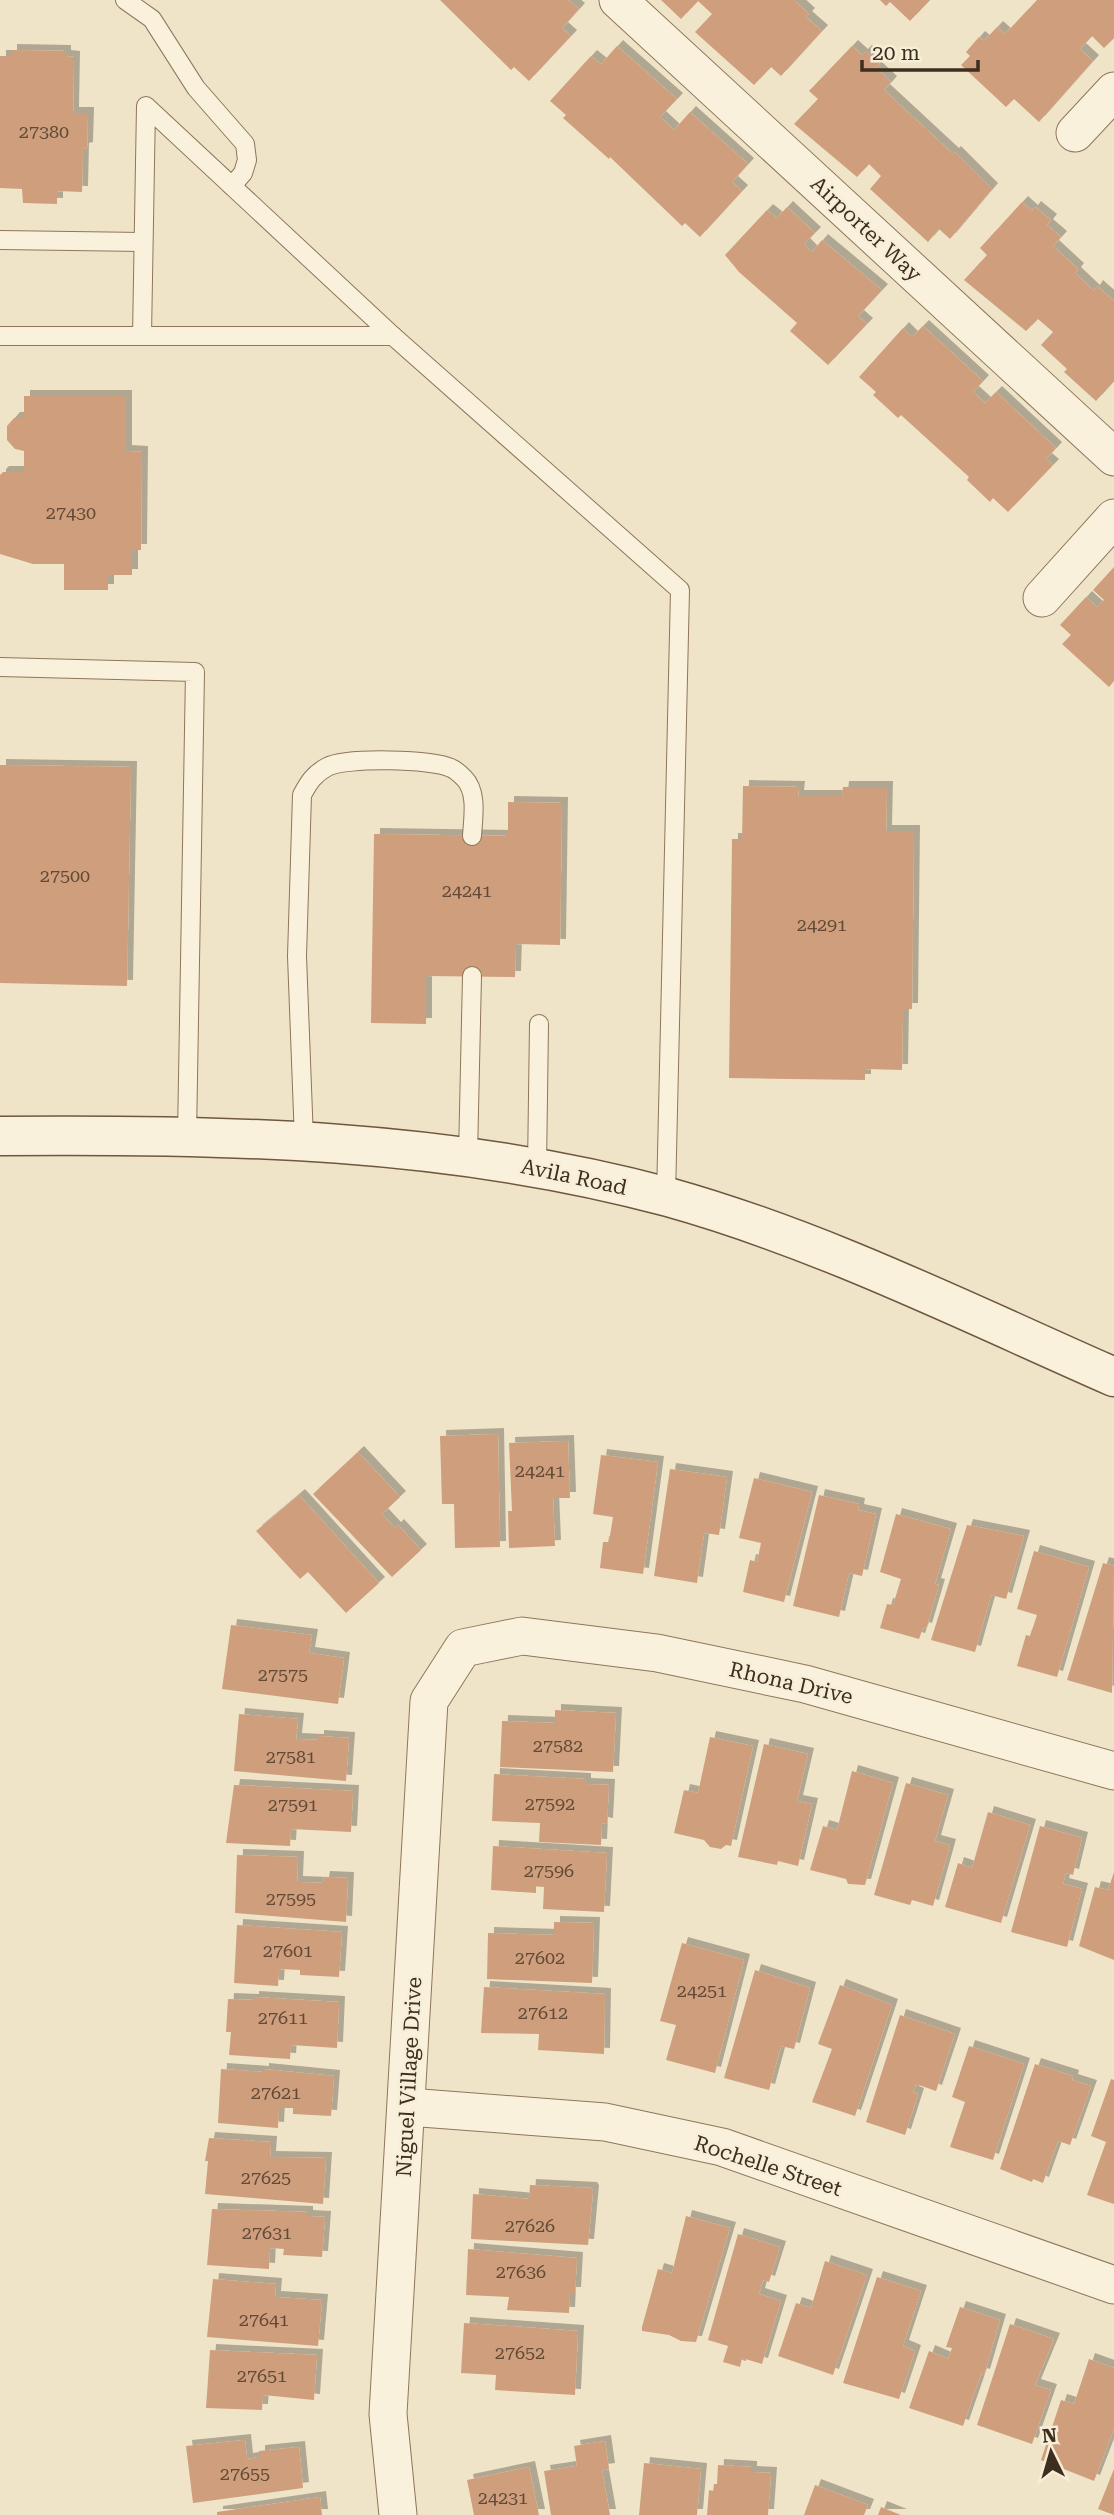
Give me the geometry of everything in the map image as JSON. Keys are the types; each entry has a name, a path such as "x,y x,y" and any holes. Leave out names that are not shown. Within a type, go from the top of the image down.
{"main road":[{"name":"Avila Road","path":"0,1136 187,1136 304,1140 468,1156 537,1168 666,1197 755,1224 1114,1377"}],"street":[{"name":"Airporter Way","path":"618,0 1114,457"},
{"path":"1075,133 1114,91"},
{"path":"1042,598 1114,518"},
{"name":"Rhona Drive","path":"463,1648 522,1636 657,1653 805,1684 1114,1771"},
{"name":"Niguel Village Drive","path":"398,2515 388,2414 408,2107 429,1701 463,1648"},
{"name":"Rochelle Street","path":"408,2107 605,2122 722,2147 1114,2286"}],"lane":[{"path":"125,0 152,19 196,88 245,144 247,160 243,173 232,186"},
{"path":"142,336 146,106 393,336 680,590 666,1197"},
{"path":"0,240 144,242"},
{"path":"0,336 393,336"},
{"path":"0,667 195,672 187,1136"},
{"path":"304,1140 297,956 302,795 312,777 330,765 355,762 431,763 452,768 467,780 473,799 472,836"},
{"path":"468,1156 472,976"},
{"path":"537,1168 539,1024"}],"building":[{"path":"440,0 568,0 579,9 562,28 571,36 529,81 514,67 511,70"},
{"path":"661,0 794,0 809,14 806,17 822,31 781,76 771,67 754,85 695,32 712,14 698,1 681,19"},
{"path":"880,0 930,0 910,21 890,2 886,6"},
{"path":"1037,0 1114,0 1114,38 1104,48 1092,36 1080,49 1093,61 1039,122 1014,99 1006,107 961,65 970,56 966,52 979,37 984,41 997,27 1005,34"},
{"path":"617,46 677,99 660,117 674,130 690,112 748,164 732,182 742,191 700,237 685,223 682,226 610,157 609,159 563,118 566,115 550,101 591,56 601,64"},
{"path":"852,46 862,55 866,51 880,64 876,68 891,82 884,90 953,154 955,152 992,189 950,239 939,229 928,242 870,189 881,176 869,164 857,177 794,124 818,99 809,91"},
{"path":"11,50 65,51 65,56 74,57 73,113 88,113 87,148 83,149 82,192 57,191 57,204 23,203 22,189 0,188 0,56 11,56"},
{"path":"1022,202 1032,211 1035,207 1051,220 1047,225 1061,237 1053,246 1078,269 1075,273 1094,291 1097,286 1114,301 1114,381 1096,401 1064,372 1067,369 1041,345 1053,332 1038,319 1026,331 964,280 987,255 980,248"},
{"path":"787,207 815,233 804,244 812,252 822,240 882,290 858,316 867,324 828,365 790,331 797,323 739,272 725,255 767,210 777,218"},
{"path":"923,326 983,381 973,392 985,403 996,392 1056,448 1046,459 1053,465 1008,512 993,498 990,502 967,480 969,477 901,415 898,418 873,395 876,392 859,377 903,328 912,337"},
{"path":"24,396 126,396 126,451 142,452 141,550 132,550 132,575 108,575 108,590 64,590 64,564 33,564 0,554 0,475 3,472 24,472 24,451 15,449 7,440 7,426 14,418 24,418"},
{"path":"1114,567 1114,681 1109,687 1062,644 1071,635 1060,625 1086,597 1097,607 1104,600 1093,590"},
{"path":"0,765 131,767 127,986 0,983"},
{"path":"743,786 799,787 798,796 842,796 843,787 887,787 886,831 914,831 912,1009 903,1009 902,1070 865,1069 865,1080 729,1078 732,839 742,839"},
{"path":"508,802 562,803 560,945 516,944 515,977 426,976 426,1024 371,1023 374,834 508,836"},
{"path":"498,1434 500,1547 455,1548 454,1504 442,1504 440,1436"},
{"path":"568,1441 570,1498 553,1498 555,1546 509,1548 508,1511 512,1511 509,1443"},
{"path":"358,1452 400,1497 382,1514 395,1528 398,1525 421,1550 392,1577 313,1494"},
{"path":"601,1455 658,1462 643,1574 600,1568 603,1542 609,1542 613,1517 593,1514"},
{"path":"670,1469 727,1477 719,1535 704,1533 697,1583 654,1576"},
{"path":"754,1478 812,1492 784,1602 743,1592 750,1560 757,1562 761,1543 739,1538"},
{"path":"299,1495 379,1583 346,1613 308,1572 300,1579 256,1531"},
{"path":"819,1495 859,1504 858,1510 876,1514 862,1576 849,1573 839,1617 793,1606"},
{"path":"896,1514 951,1529 935,1584 939,1585 926,1629 923,1628 919,1639 880,1628 887,1604 893,1605 901,1579 880,1572"},
{"path":"967,1525 1024,1536 1006,1599 991,1595 975,1652 931,1640"},
{"path":"1034,1551 1089,1567 1057,1677 1017,1666 1026,1635 1030,1636 1037,1615 1017,1609"},
{"path":"1103,1563 1114,1566 1112,1693 1067,1680"},
{"path":"231,1625 312,1635 309,1653 344,1658 338,1704 222,1689"},
{"path":"555,1710 616,1713 613,1772 500,1767 502,1721 555,1723"},
{"path":"239,1714 298,1719 296,1739 318,1740 318,1736 349,1738 346,1781 234,1771"},
{"path":"710,1737 753,1746 731,1846 726,1845 721,1849 710,1847 704,1840 674,1833 684,1790 698,1793"},
{"path":"764,1744 808,1754 797,1801 812,1804 798,1866 778,1861 777,1865 738,1857"},
{"path":"852,1771 893,1783 865,1885 848,1884 846,1879 810,1870 823,1826 837,1830"},
{"path":"494,1774 585,1779 585,1784 609,1785 607,1824 602,1823 601,1845 539,1842 540,1823 492,1821"},
{"path":"906,1783 948,1795 935,1841 950,1845 933,1906 912,1900 910,1905 874,1895"},
{"path":"234,1785 353,1791 351,1832 291,1829 290,1846 226,1843"},
{"path":"988,1812 1030,1825 1001,1923 945,1907 958,1863 972,1868"},
{"path":"1040,1826 1082,1838 1073,1875 1066,1873 1063,1884 1082,1889 1067,1947 1011,1932"},
{"path":"493,1846 607,1853 604,1912 543,1909 544,1887 536,1886 536,1893 491,1890"},
{"path":"237,1855 298,1857 297,1882 323,1883 324,1877 348,1878 346,1922 235,1913"},
{"path":"1114,1872 1114,1960 1079,1946 1095,1887 1108,1890"},
{"path":"554,1922 594,1923 592,1983 487,1979 488,1933 554,1935"},
{"path":"237,1925 342,1932 339,1977 300,1975 300,1970 279,1969 278,1986 234,1983"},
{"path":"682,1943 744,1960 715,2073 666,2060 676,2025 660,2021"},
{"path":"755,1970 810,1988 794,2049 781,2046 769,2090 724,2078"},
{"path":"840,1985 892,2005 855,2116 812,2102 832,2049 818,2044"},
{"path":"484,1987 605,1994 604,2054 538,2050 539,2034 481,2033"},
{"path":"253,1997 339,2002 337,2048 291,2045 290,2059 229,2055 231,2032 226,2032 228,1999 253,2000"},
{"path":"900,2015 955,2034 936,2091 916,2084 913,2092 918,2094 905,2135 866,2122"},
{"path":"969,2046 1024,2064 993,2160 950,2147 965,2102 952,2097"},
{"path":"1035,2064 1073,2076 1072,2080 1091,2086 1070,2145 1058,2141 1043,2183 1033,2179 1032,2182 1000,2169"},
{"path":"221,2069 263,2072 263,2069 334,2076 331,2116 293,2114 293,2108 279,2108 278,2128 218,2123"},
{"path":"1111,2079 1114,2080 1114,2204 1087,2195 1106,2142 1091,2136"},
{"path":"209,2138 271,2142 270,2157 326,2158 323,2204 205,2194 208,2161 205,2161"},
{"path":"530,2185 591,2188 593,2191 588,2245 471,2239 473,2194 529,2199"},
{"path":"212,2209 307,2212 307,2216 325,2217 322,2257 283,2255 284,2249 270,2248 269,2269 207,2265"},
{"path":"686,2216 730,2228 696,2342 642,2331 658,2269 672,2273"},
{"path":"738,2234 780,2247 769,2282 763,2280 759,2294 781,2301 762,2364 742,2358 740,2367 723,2362 728,2346 708,2340"},
{"path":"468,2249 577,2258 575,2293 570,2293 569,2313 507,2310 509,2297 466,2295"},
{"path":"825,2261 867,2275 833,2375 778,2356 796,2303 811,2308"},
{"path":"877,2277 921,2291 903,2346 915,2351 899,2399 843,2383"},
{"path":"213,2279 276,2284 275,2297 322,2300 318,2346 207,2337"},
{"path":"960,2307 1000,2320 984,2375 981,2374 963,2426 909,2408 929,2351 948,2359 952,2348 946,2347"},
{"path":"464,2323 578,2331 575,2395 495,2390 496,2375 461,2373"},
{"path":"1010,2324 1054,2339 1035,2385 1051,2390 1032,2444 977,2425"},
{"path":"210,2350 317,2355 314,2400 263,2395 262,2410 206,2408"},
{"path":"1089,2359 1114,2368 1114,2429 1094,2481 1041,2460 1061,2400 1074,2404"},
{"path":"245,2440 247,2459 259,2457 259,2451 299,2447 303,2488 193,2503 186,2446"},
{"path":"605,2441 609,2469 602,2470 610,2515 551,2515 544,2471 577,2466 574,2446"},
{"path":"644,2463 701,2469 697,2515 639,2515"},
{"path":"718,2465 751,2467 751,2472 771,2473 768,2515 707,2515 709,2490 713,2491 714,2484 717,2484"},
{"path":"529,2467 539,2515 474,2515 467,2480"},
{"path":"1114,2469 1114,2515 1098,2509"},
{"path":"815,2485 868,2505 864,2515 804,2515"},
{"path":"320,2497 322,2515 217,2515 217,2512"},
{"path":"881,2507 901,2515 878,2515"}]}
